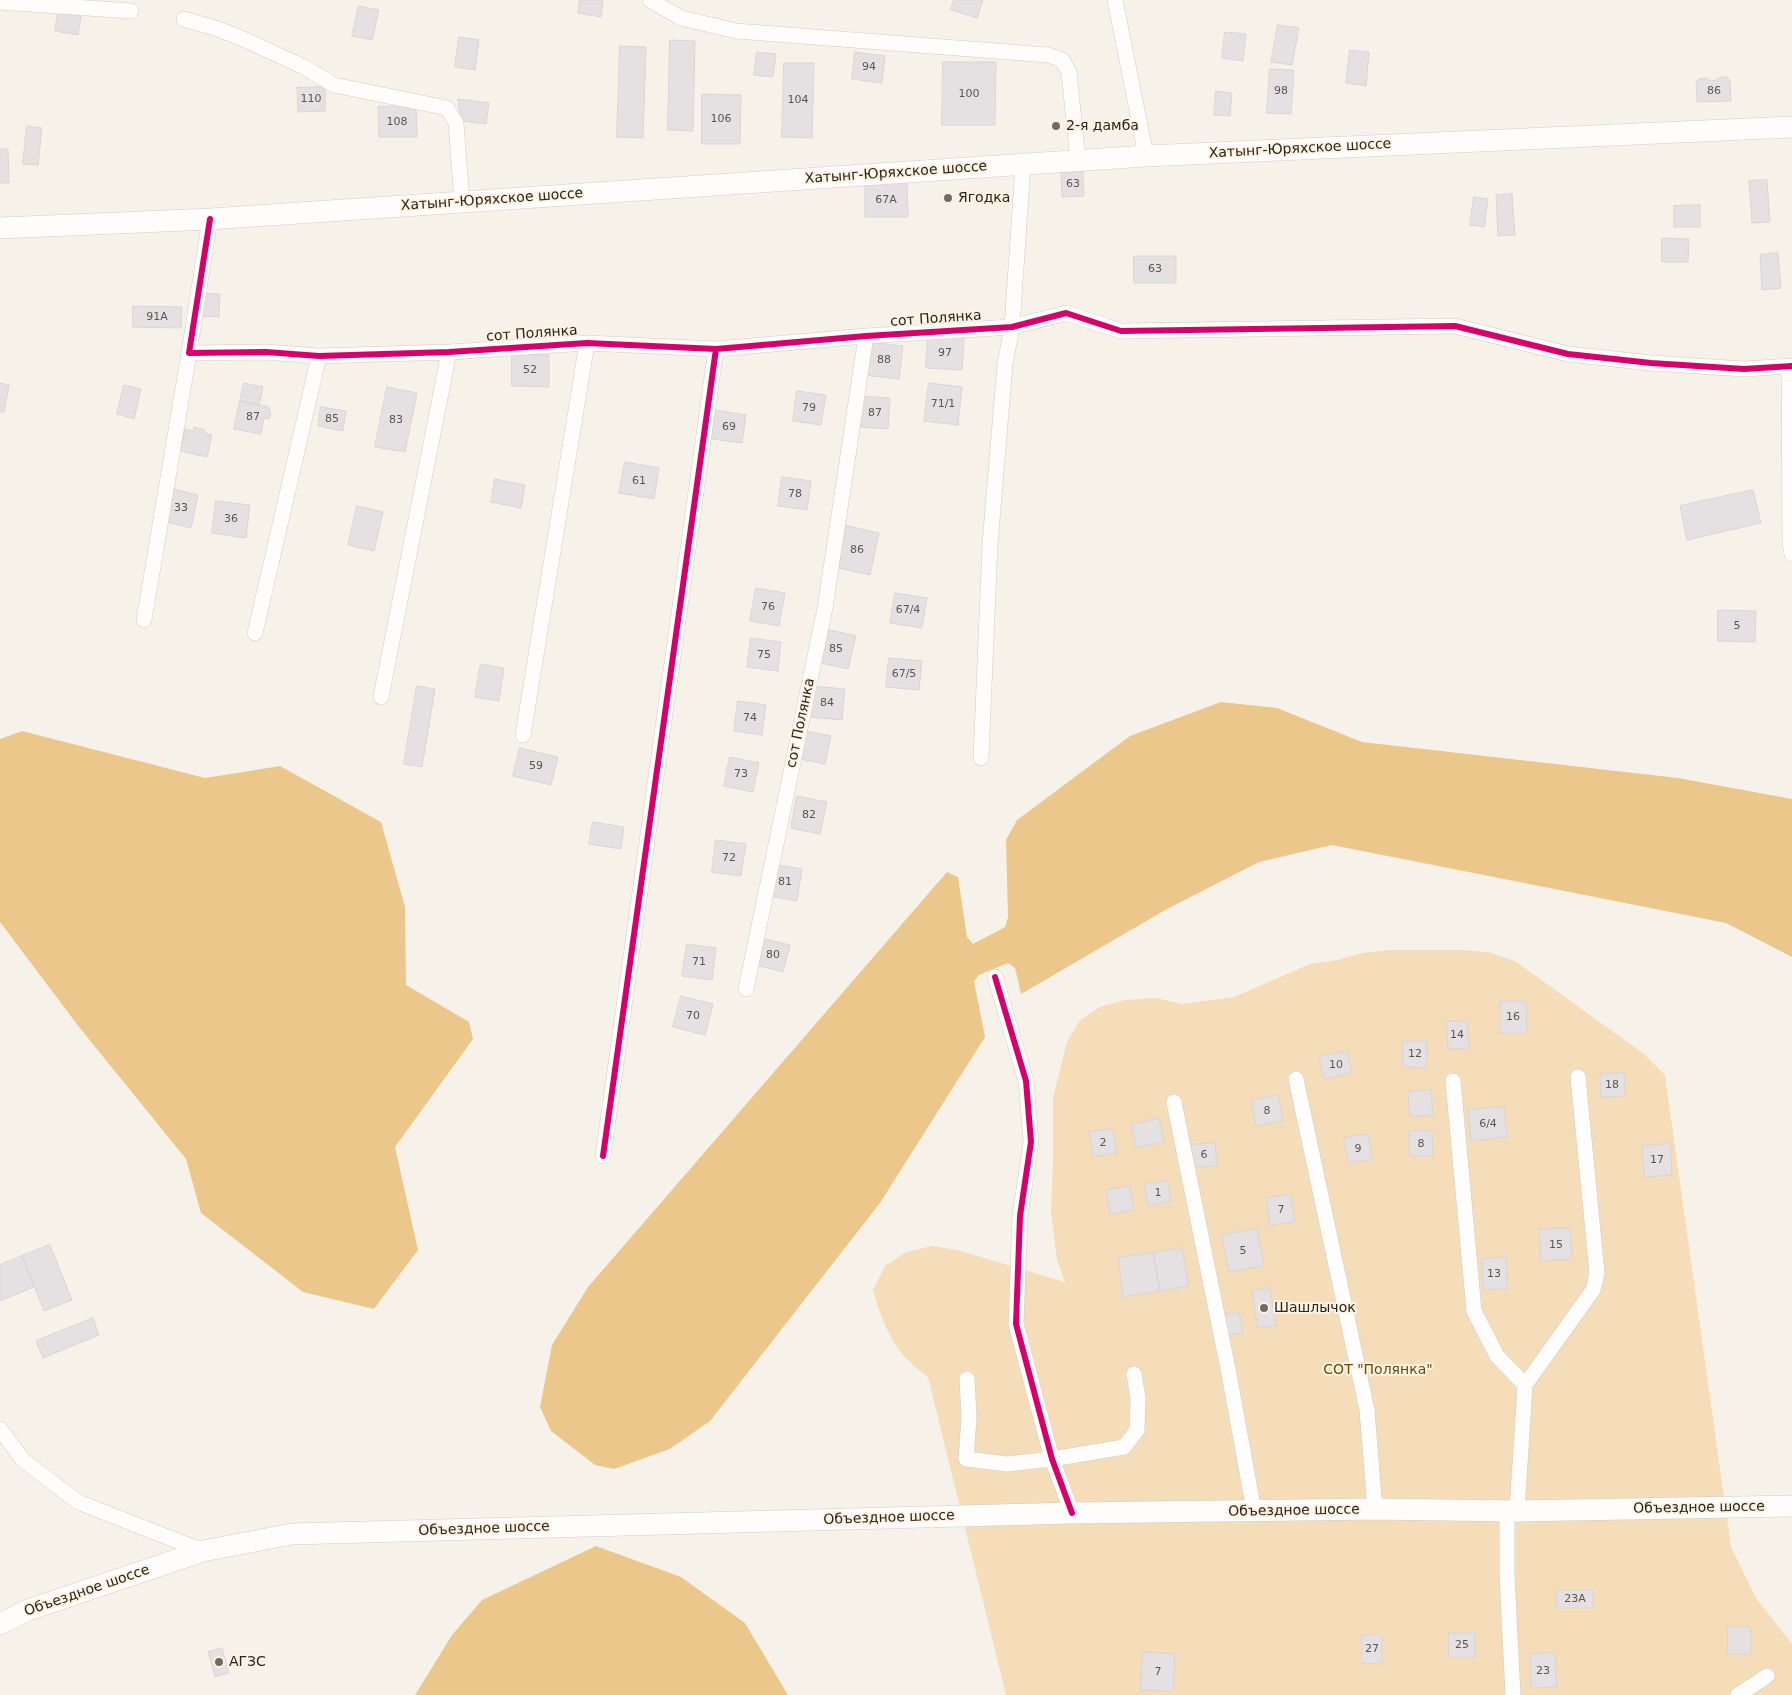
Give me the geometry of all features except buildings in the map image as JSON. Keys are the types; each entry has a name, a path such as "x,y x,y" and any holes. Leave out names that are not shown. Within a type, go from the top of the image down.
{"main road":[{"name":"Хатынг-Юряхское шоссе","path":"0,228 210,218 1146,156 1792,127"},
{"name":"Объездное шоссе","path":"0,1624 28,1610 203,1551 292,1534 1072,1513 1375,1509 1512,1511 1792,1506"}],"street":[{"path":"650,0 681,18 736,31 1048,55 1062,60 1069,72 1078,161"},
{"path":"1115,0 1146,156"},
{"path":"0,2 131,11"},
{"path":"184,19 241,38 304,67 334,85 447,108 456,123 462,202"},
{"path":"981,758 990,544 1005,364 1012,327 1023,165"},
{"path":"144,620 210,218"},
{"name":"сот Полянка","path":"189,353 266,352 319,356 449,352 587,343 716,349 866,336 1012,327 1066,313 1121,332 1455,326 1577,355 1651,363 1735,368 1790,367"},
{"name":"сот Полянка","path":"746,989 825,608 866,336"},
{"path":"523,735 587,343"},
{"path":"603,1156 716,349"},
{"path":"381,697 449,352"},
{"path":"255,633 319,356"},
{"path":"1790,367 1790,544 1792,554"},
{"path":"995,977 1026,1081 1031,1142 1020,1216 1016,1324 1052,1459 1072,1513"},
{"path":"1513,1695 1507,1576 1525,1385 1593,1290 1597,1273 1578,1077"},
{"path":"1296,1079 1367,1410 1375,1509"},
{"path":"1453,1081 1474,1311 1497,1356 1525,1385"},
{"path":"1174,1102 1230,1374 1254,1512"},
{"path":"967,1379 969,1417 966,1459 1007,1464 1052,1459 1124,1447 1137,1430 1138,1398 1134,1374"},
{"path":"0,1429 24,1460 78,1502 203,1551"},
{"path":"1738,1695 1766,1676"}],"green space":[{"name":"СОТ \"Полянка\"","path":"1388,950 1488,952 1515,961 1644,1054 1665,1075 1731,1547 1756,1598 1792,1644 1792,1695 1006,1695 928,1377 909,1362 895,1344 882,1318 873,1290 885,1266 906,1252 932,1246 957,1250 1065,1282 1057,1260 1051,1212 1053,1098 1067,1042 1080,1020 1100,1007 1125,1000 1156,998 1183,1004 1234,997 1310,964 1337,960 1362,953"}],"shaded area":[{"path":"1221,702 1277,708 1362,742 1678,778 1792,799 1792,957 1726,923 1332,845 1259,862 1167,909 1021,994 1015,968 1008,963 979,975 974,981 985,1037 880,1203 710,1421 670,1449 614,1469 595,1465 551,1431 540,1407 552,1345 588,1287 947,872 958,877 967,937 973,944 1005,927 1008,917 1006,840 1017,820 1130,736"},
{"path":"22,731 205,778 280,766 381,822 405,907 406,985 469,1022 473,1039 395,1147 418,1250 374,1309 303,1292 201,1213 186,1159 79,1027 0,922 0,739"},
{"path":"596,1546 681,1577 745,1623 788,1695 415,1695 452,1635 482,1600"}],"cycle path":[{"path":"210,219 189,353 266,352 319,356 449,352 587,343 716,349 866,336 1012,327 1066,313 1121,331 1455,326 1568,354 1651,363 1744,369 1792,366"},
{"path":"603,1156 716,349"},
{"path":"995,977 1026,1081 1031,1142 1020,1216 1016,1324 1052,1459 1072,1513"}],"place":[{"name":"2-я дамба","path":"1056,126"},
{"name":"Ягодка","path":"948,198"},
{"name":"Шашлычок","path":"1264,1308"},
{"name":"АГЗС","path":"219,1662"}]}
